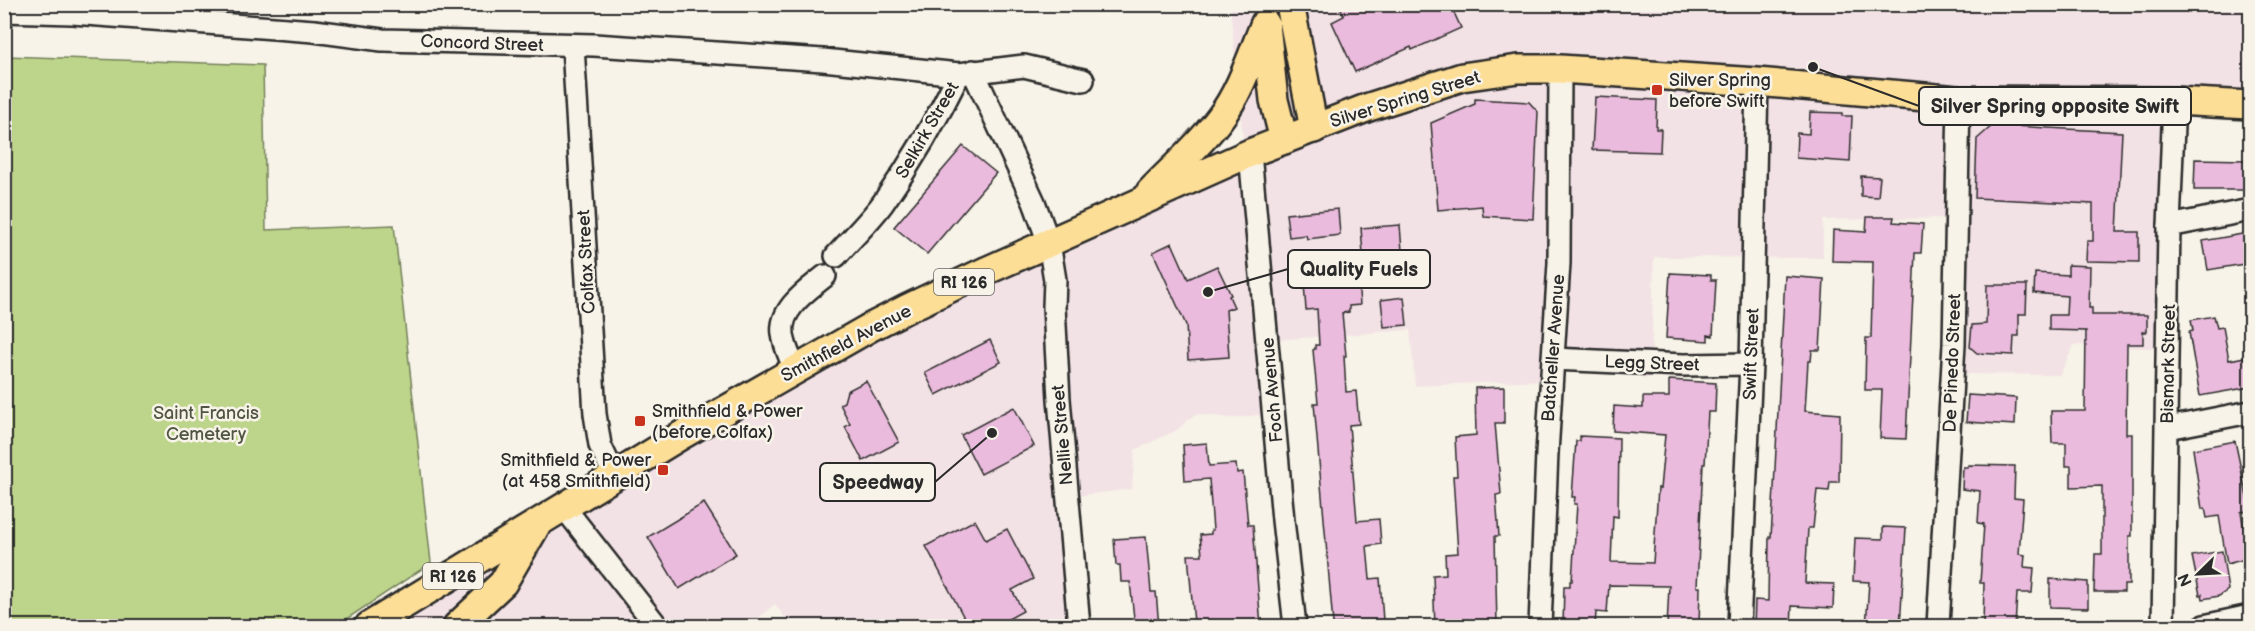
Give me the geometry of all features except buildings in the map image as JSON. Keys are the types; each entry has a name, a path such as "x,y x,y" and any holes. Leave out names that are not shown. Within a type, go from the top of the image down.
{"main road":[{"path":"1290,4 1314,129"},
{"path":"1264,14 1274,100 1284,140"},
{"path":"1138,203 1206,136 1221,117 1244,74 1264,14"},
{"name":"Silver Spring Street","path":"1314,129 1369,107 1462,77 1518,69 1560,69 1757,82 1959,100 2174,101 2250,105"},
{"name":"Smithfield Avenue","path":"369,627 537,525 614,475 795,370 906,309 1250,153 1314,129"},
{"name":"RI 126","path":"457,627 503,583 537,525"}],"street":[{"name":"Concord Street","path":"4,10 314,31 382,40 594,45 823,60 966,73"},
{"name":"Colfax Street","path":"573,46 596,414 600,445 614,475"},
{"name":"Selkirk Street","path":"836,256 881,205 966,73 1024,66 1083,80"},
{"name":"Batcheller Avenue","path":"1540,627 1558,263 1560,69"},
{"name":"Nellie Street","path":"966,73 1034,202 1049,243 1055,280 1054,307 1059,399 1079,627"},
{"name":"Swift Street","path":"1739,627 1751,364 1757,82"},
{"name":"De Pinedo Street","path":"1938,627 1954,344 1959,100"},
{"name":"Bismark Street","path":"2163,627 2168,428 2169,226 2174,101"},
{"name":"Foch Avenue","path":"1250,153 1283,520 1295,627"},
{"path":"2169,226 2250,210"},
{"path":"795,370 782,334 784,318 796,302 825,276"},
{"name":"Legg Street","path":"1553,359 1751,364"},
{"path":"2168,428 2250,412"},
{"path":"563,506 657,627"},
{"path":"393,627 486,556"},
{"path":"2204,627 2250,616"}],"shaded area":[{"path":"1230,5 2250,5 2250,103 2185,98 2170,349 2074,345 2060,375 1957,374 1955,218 1823,220 1823,258 1654,257 1651,377 1645,379 1616,361 1601,371 1553,370 1546,380 1415,386 1410,330 1275,340 1276,413 1231,418 1195,414 1177,430 1135,450 1132,489 1076,496 1086,626 791,626 775,604 749,626 381,626 755,389 1245,161"}],"green space":[{"name":"Saint Francis Cemetery","path":"5,56 263,65 266,230 394,225 431,563 336,626 5,626"}],"place":[{"name":"Silver Spring opposite Swift","path":"1813,67"},
{"name":"Silver Spring before Swift","path":"1657,90"},
{"name":"Quality Fuels","path":"1208,292"},
{"name":"Smithfield & Power (before Colfax)","path":"640,421"},
{"name":"Speedway","path":"992,433"},
{"name":"Smithfield & Power (at 458 Smithfield)","path":"663,470"}]}
